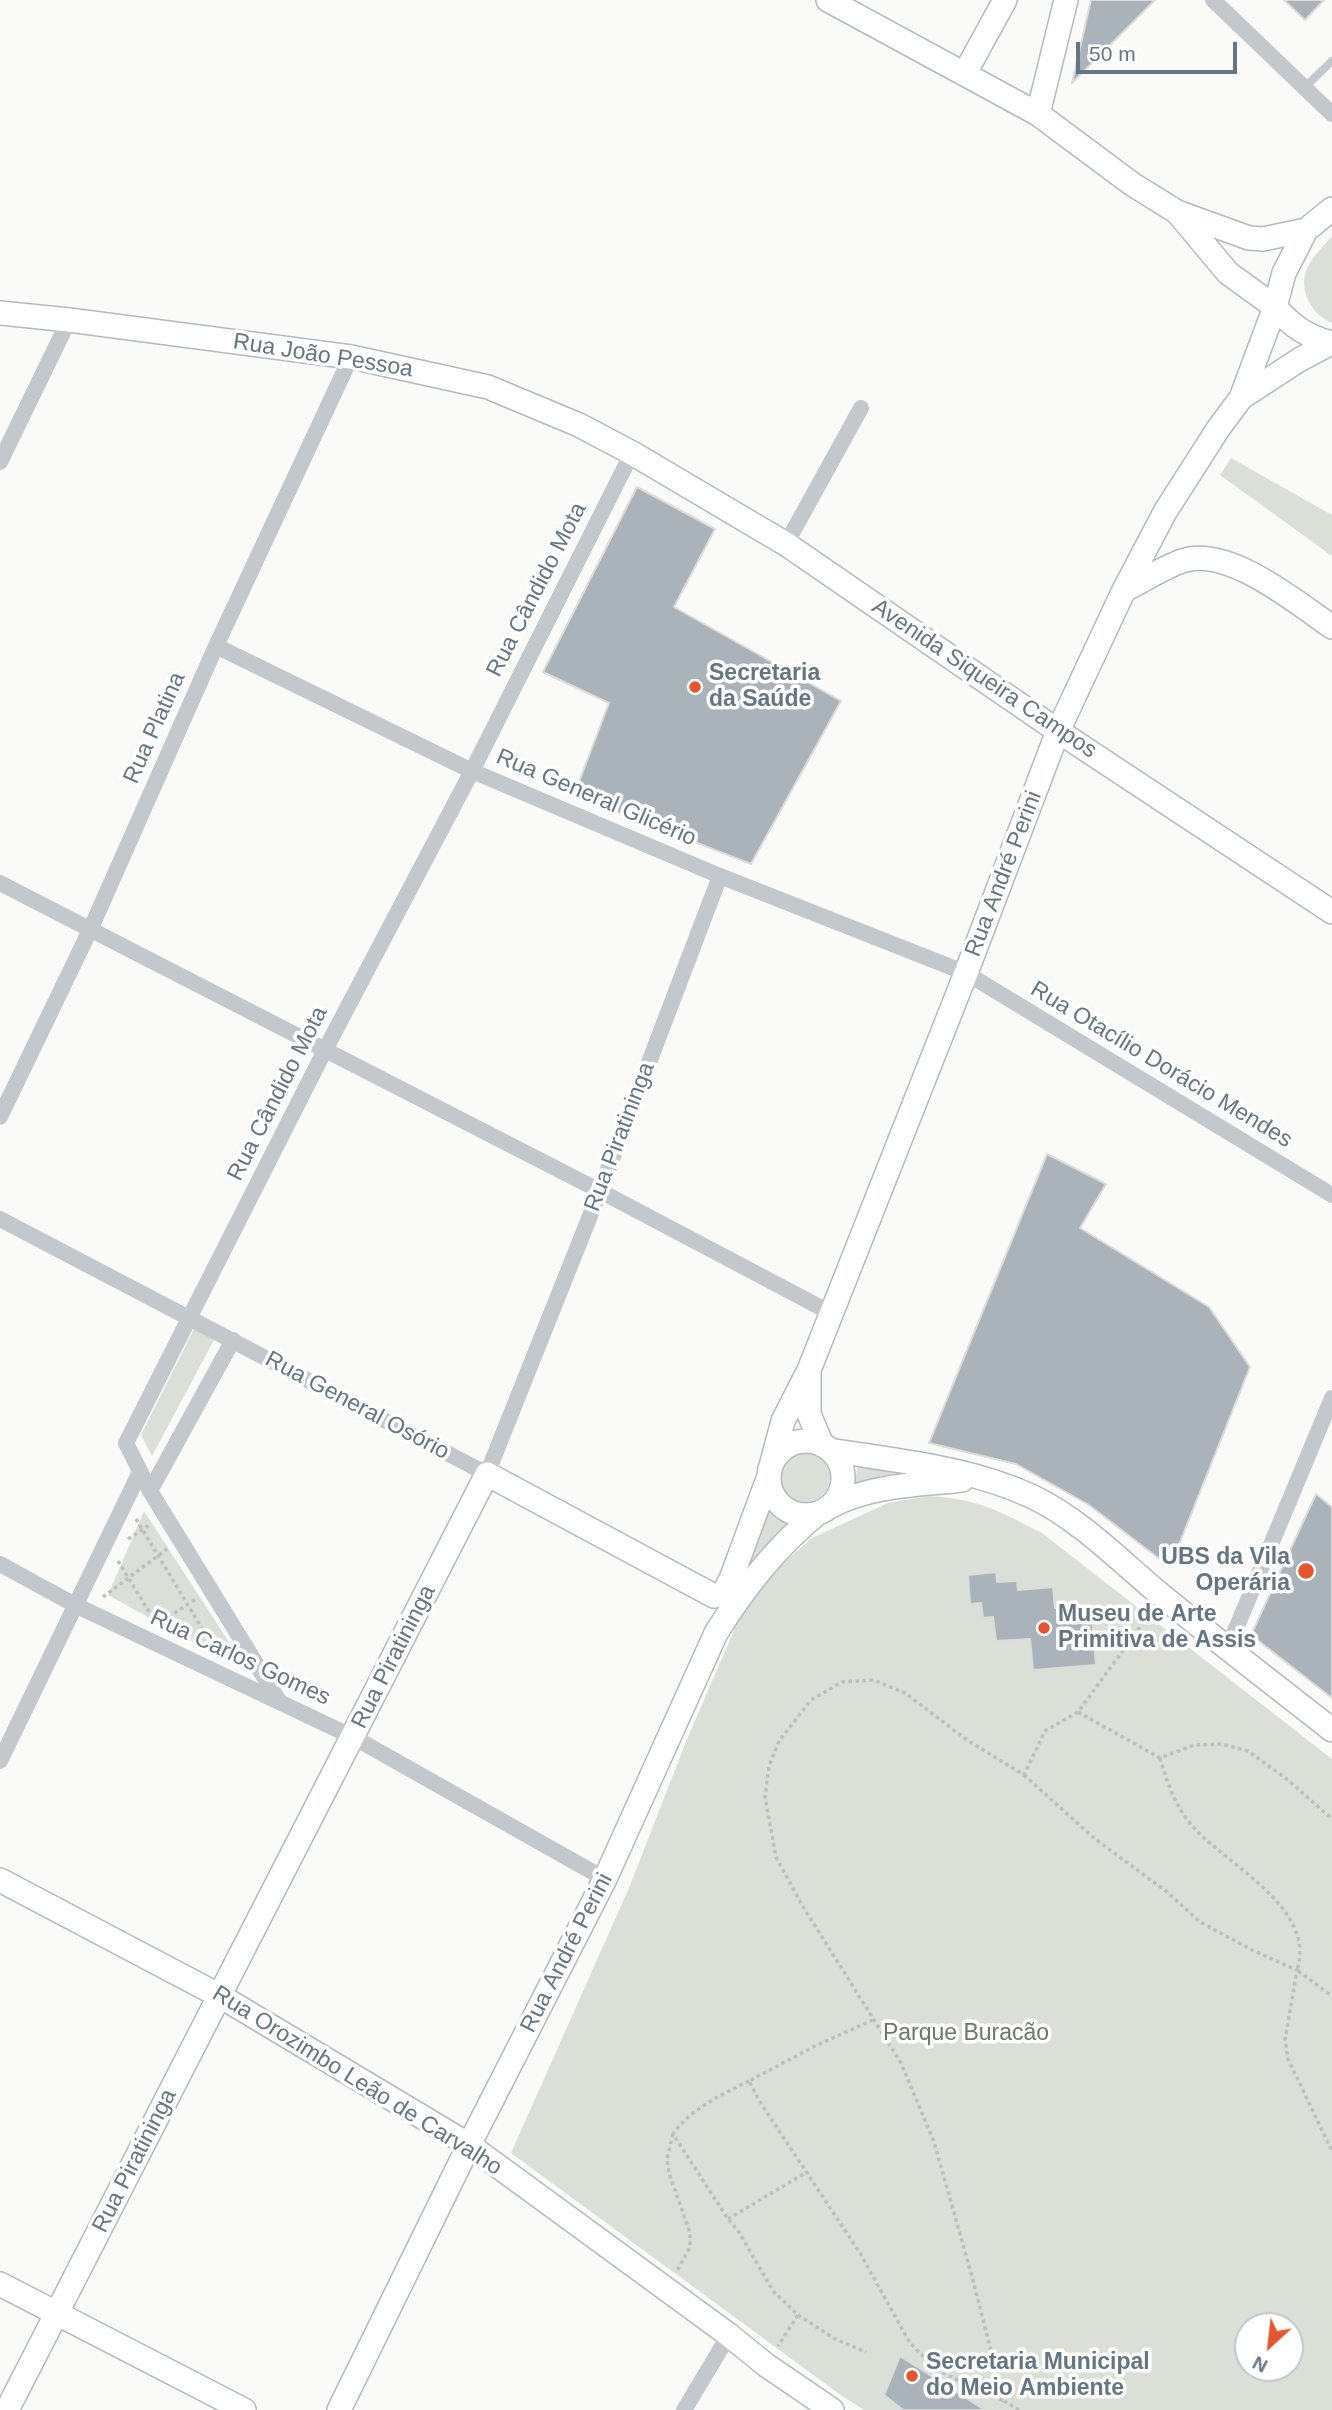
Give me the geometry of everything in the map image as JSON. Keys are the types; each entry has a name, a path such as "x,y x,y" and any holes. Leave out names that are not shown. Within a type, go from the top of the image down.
{"main road":[{"path":"828,0 1038,114 1132,184 1177,212 1256,239 1279,237 1306,230 1332,209"},
{"path":"965,73 1005,0"},
{"path":"1038,114 1066,0"},
{"path":"1177,212 1228,273 1275,307 1289,323 1302,332 1332,343"},
{"name":"Rua André Perini","path":"714,1595 724,1592 731,1578 770,1469 783,1421 809,1370 967,973 1058,731 1124,590 1165,512 1217,429 1241,398 1275,307 1284,273 1306,230"},
{"name":"Rua João Pessoa","path":"0,313 351,357 488,387 579,425 632,453"},
{"name":"Rua André Perini","path":"1241,398 1299,360 1332,343"},
{"name":"Avenida Siqueira Campos","path":"632,453 786,544 1058,731 1332,912"},
{"path":"1124,590 1183,560 1219,561 1273,586 1332,627"},
{"name":"Rua André Perini","path":"809,1370 809,1414 826,1448"},
{"path":"982,1478 872,1490 848,1497 824,1510 804,1515 790,1512 778,1503 771,1490 770,1469 781,1451 793,1443 808,1441 826,1448 982,1478 1031,1496 1074,1522 1163,1597 1332,1730"},
{"path":"824,1510 839,1494 843,1480 841,1466 826,1448"},
{"name":"Rua General Osório","path":"486,1475 714,1595"},
{"name":"Rua Piratininga","path":"7,2410 486,1475"},
{"name":"Rua André Perini","path":"339,2410 469,2145 606,1879 716,1633 737,1600 773,1554 824,1510"},
{"name":"Rua Orozimbo Leão de Carvalho","path":"0,1880 219,1996 469,2145 766,2365 832,2410"},
{"path":"0,2284 244,2410"}],"street":[{"path":"1213,0 1332,114"},
{"path":"0,462 69,320"},
{"name":"Rua Platina","path":"0,1117 91,928 216,646 351,357"},
{"path":"786,544 861,408"},
{"name":"Rua Cândido Mota","path":"139,1474 126,1443 325,1050 472,771 632,453"},
{"name":"Rua General Glicério","path":"216,646 472,771 720,876 967,973"},
{"name":"Rua Piratininga","path":"486,1475 600,1191 720,876"},
{"path":"0,883 600,1191 831,1314"},
{"name":"Rua Otacílio Dorácio Mendes","path":"967,973 1332,1195"},
{"name":"Rua General Osório","path":"0,1219 486,1475"},
{"path":"150,1492 233,1340"},
{"path":"1228,1648 1332,1398"},
{"path":"139,1474 279,1701"},
{"path":"0,1761 80,1608 107,1541 139,1474"},
{"name":"Rua Carlos Gomes","path":"0,1564 80,1608 353,1737 606,1879"},
{"path":"684,2410 729,2335"}],"lane":[{"path":"1304,88 1332,61"}],"path":[{"path":"126,1502 232,1678"},
{"path":"80,1608 128,1578 179,1539"},
{"path":"107,1541 173,1651"},
{"path":"140,1636 210,1589"},
{"path":"1024,1775 1045,1731 1078,1712 1163,1597"},
{"path":"1004,2401 934,2142 901,2063 776,1857 765,1797 769,1766 779,1741 811,1700 842,1682 873,1680 905,1693 967,1740 1024,1775 1096,1839 1166,1891 1200,1922 1252,1951 1297,1970 1332,1996"},
{"path":"1078,1712 1160,1758 1170,1793 1182,1814 1197,1831 1284,1908 1300,1945 1301,1957 1285,2040 1288,2059 1332,2151"},
{"path":"1160,1758 1194,1745 1221,1744 1248,1751 1289,1780 1332,1819"},
{"path":"667,2290 690,2247 690,2233 668,2172 667,2159 673,2134 683,2121 716,2097 817,2045 873,2020"},
{"path":"749,2081 760,2102 860,2253 910,2343 933,2366 947,2375 1019,2410"},
{"path":"673,2134 739,2232 773,2291 798,2315 835,2339 866,2352"},
{"path":"728,2218 807,2172"},
{"path":"766,2365 798,2315"}],"green space":[{"path":"1332,236 1332,323 1312,308 1304,281 1309,265"},
{"path":"1231,458 1332,515 1332,556 1220,475"},
{"path":"194,1329 215,1338 152,1456 141,1435"},
{"path":"795,1453 815,1453 829,1467 829,1487 815,1501 795,1501 781,1487 781,1467"},
{"path":"859,1461 939,1474 853,1488"},
{"name":"Parque Buracão","path":"929,1496 976,1503 1000,1512 1042,1533 1332,1759 1332,2410 864,2410 511,2153 629,1888 685,1744 738,1621 774,1571 812,1538 888,1503"},
{"path":"764,1507 783,1520 796,1524 742,1577"},
{"path":"144,1511 249,1673 108,1595"}],"building":[{"path":"1091,0 1155,0 1072,83"},
{"path":"1284,0 1324,0 1305,20"},
{"name":"Secretaria da Saúde","path":"637,487 715,529 674,607 841,701 751,864 574,795 609,703 543,672"},
{"path":"1047,1154 1106,1184 1080,1228 1209,1307 1250,1367 1170,1567 1089,1505 1016,1464 929,1443"},
{"name":"UBS da Vila Operária","path":"1316,1494 1332,1507 1332,1698 1251,1635"},
{"name":"Museu de Arte Primitiva de Assis","path":"996,1572 997,1582 1017,1581 1018,1590 1053,1587 1055,1608 1091,1605 1096,1665 1033,1670 1030,1639 996,1641 993,1617 983,1618 981,1603 970,1604 968,1575"},
{"name":"Secretaria Municipal do Meio Ambiente","path":"900,2356 985,2410 903,2410 884,2395"}],"place":[{"name":"Secretaria da Saúde","path":"695,687"},
{"name":"UBS da Vila Operária","path":"1306,1571"},
{"name":"Museu de Arte Primitiva de Assis","path":"1044,1628"},
{"name":"Secretaria Municipal do Meio Ambiente","path":"912,2376"}]}
